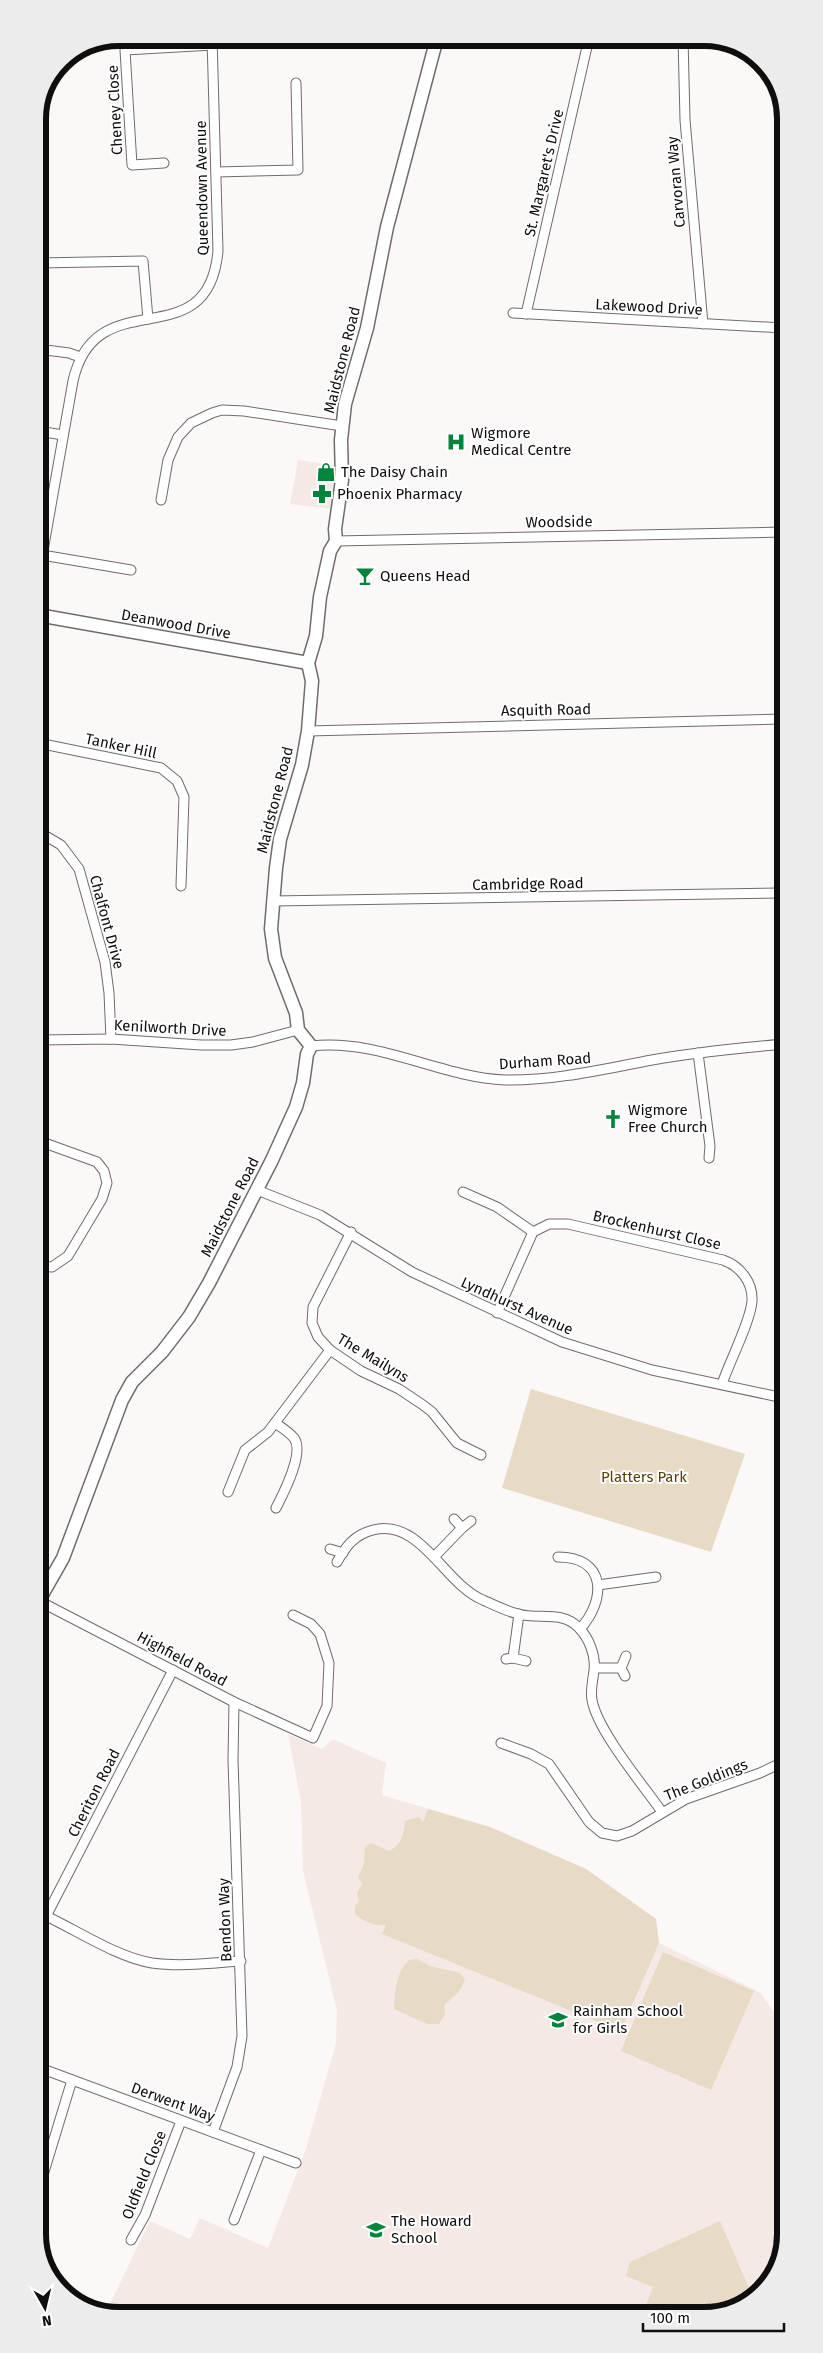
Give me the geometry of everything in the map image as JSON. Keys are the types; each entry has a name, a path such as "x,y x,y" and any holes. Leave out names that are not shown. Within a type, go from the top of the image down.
{"street":[{"name":"Cheney Close","path":"164,164 132,165 125,50 168,46"},
{"name":"Queendown Avenue","path":"46,532 73,381 80,357 99,335 109,329 124,323 172,315 187,308 201,298 209,285 216,265 218,251 212,46"},
{"name":"Maidstone Road","path":"46,1588 63,1558 122,1400 132,1382 162,1352 190,1317 210,1283 296,1107 303,1083 307,1054 311,1046 298,1030 296,1014 275,958 271,929 272,901 280,839 302,765 308,731 312,681 308,663 316,636 320,597 330,551 336,541 335,528 342,480 342,426 347,396 374,298 387,227 435,46"},
{"name":"St. Margaret's Drive","path":"526,314 587,46"},
{"name":"Carvoran Way","path":"683,46 685,120 703,324"},
{"path":"216,172 298,170 296,83"},
{"path":"46,263 143,261 148,319"},
{"name":"Lakewood Drive","path":"513,313 777,328"},
{"path":"46,349 80,357"},
{"path":"161,500 168,460 178,437 191,423 212,413 222,410 244,411 342,426"},
{"path":"46,432 63,435"},
{"name":"Woodside","path":"336,541 777,532"},
{"path":"46,556 131,570"},
{"name":"Deanwood Drive","path":"46,617 308,663"},
{"name":"Asquith Road","path":"308,731 777,719"},
{"name":"Tanker Hill","path":"46,745 156,766 173,776 180,785 184,798 181,886"},
{"name":"Chalfont Drive","path":"46,836 68,852 79,869 105,962 109,993 111,1039"},
{"name":"Cambridge Road","path":"272,901 777,893"},
{"name":"Kenilworth Drive","path":"46,1040 111,1039 231,1045 253,1042 298,1030"},
{"name":"Durham Road","path":"311,1046 352,1045 475,1075 513,1080 587,1072 698,1053 777,1045"},
{"path":"698,1053 710,1146 709,1158"},
{"path":"46,1144 97,1162 104,1171 107,1183 102,1199 68,1256 52,1267 46,1267"},
{"name":"Lyndhurst Avenue","path":"257,1190 320,1215 351,1232 412,1272 562,1342 652,1370 777,1396"},
{"path":"462,1192 497,1207 533,1232 497,1313"},
{"name":"Brockenhurst Close","path":"533,1232 549,1224 574,1225 723,1260 738,1268 750,1286 752,1301 722,1384"},
{"name":"The Mailyns","path":"351,1232 313,1307 312,1316 315,1331 330,1350 361,1371 417,1401 432,1412 457,1443 481,1455"},
{"path":"228,1492 245,1450 268,1432 330,1350"},
{"path":"275,1423 294,1438 297,1448 295,1462 276,1508"},
{"path":"454,1519 462,1528"},
{"path":"434,1557 471,1521"},
{"path":"337,1562 350,1541 359,1535 387,1528 407,1535 434,1557 466,1591 519,1614 559,1617 580,1629 593,1654 595,1668 591,1691 597,1718 662,1812"},
{"path":"330,1549 343,1553"},
{"path":"558,1557 574,1558 583,1562 590,1569 598,1585 598,1602 594,1611 580,1629"},
{"path":"598,1585 656,1577"},
{"name":"Highfield Road","path":"46,1604 234,1702 313,1738 327,1706 329,1663 320,1634 311,1624 293,1615"},
{"path":"519,1614 509,1659 526,1661"},
{"path":"595,1668 623,1672 626,1656"},
{"name":"Cheriton Road","path":"46,1916 173,1670"},
{"name":"Bendon Way","path":"213,2132 240,2055 242,2036 233,1751 234,1702"},
{"name":"The Goldings","path":"501,1743 531,1754 549,1764 588,1822 602,1833 624,1835 643,1826 662,1812 686,1799 760,1773 777,1765"},
{"path":"46,1916 120,1952 144,1961 169,1964 240,1962"},
{"name":"Derwent Way","path":"46,2070 296,2163"},
{"path":"46,2165 72,2080"},
{"name":"Oldfield Close","path":"130,2240 145,2215 181,2121"},
{"path":"234,2220 261,2150"}],"shaded area":[{"path":"298,460 338,466 332,509 290,504"},
{"name":"Rainham School for Girls","path":"288,1734 322,1749 333,1739 386,1763 382,1795 490,1827 586,1869 656,1919 659,1943 761,1993 777,2016 777,2234 773,2257 769,2266 762,2278 752,2289 732,2301 704,2307 109,2306 150,2221 190,2239 200,2218 268,2248 306,2149 336,2043 337,2011 303,1871 301,1802"}],"green space":[{"name":"Platters Park","path":"531,1389 745,1454 711,1552 502,1488"},
{"path":"428,1809 490,1827 586,1869 656,1919 659,1943 621,2031 382,1934 386,1925 369,1923 355,1914 355,1906 359,1901 357,1893 362,1884 358,1877 364,1864 365,1847 371,1843 389,1851 402,1838 405,1821 419,1817 423,1822"},
{"path":"663,1952 754,1991 711,2090 621,2051"},
{"path":"417,1959 430,1966 460,1973 465,1980 459,1992 444,2005 445,2014 439,2024 427,2024 394,2009 396,1989 401,1970 409,1960"},
{"path":"720,2221 750,2290 732,2301 713,2306 645,2307 653,2287 626,2276 630,2262"}],"place":[{"name":"Wigmore Medical Centre","path":"456,442"},
{"name":"The Daisy Chain","path":"326,472"},
{"name":"Phoenix Pharmacy","path":"322,494"},
{"name":"Queens Head","path":"365,576"},
{"name":"Wigmore Free Church","path":"613,1119"},
{"name":"Rainham School for Girls","path":"558,2020"},
{"name":"The Howard School","path":"376,2230"}]}
